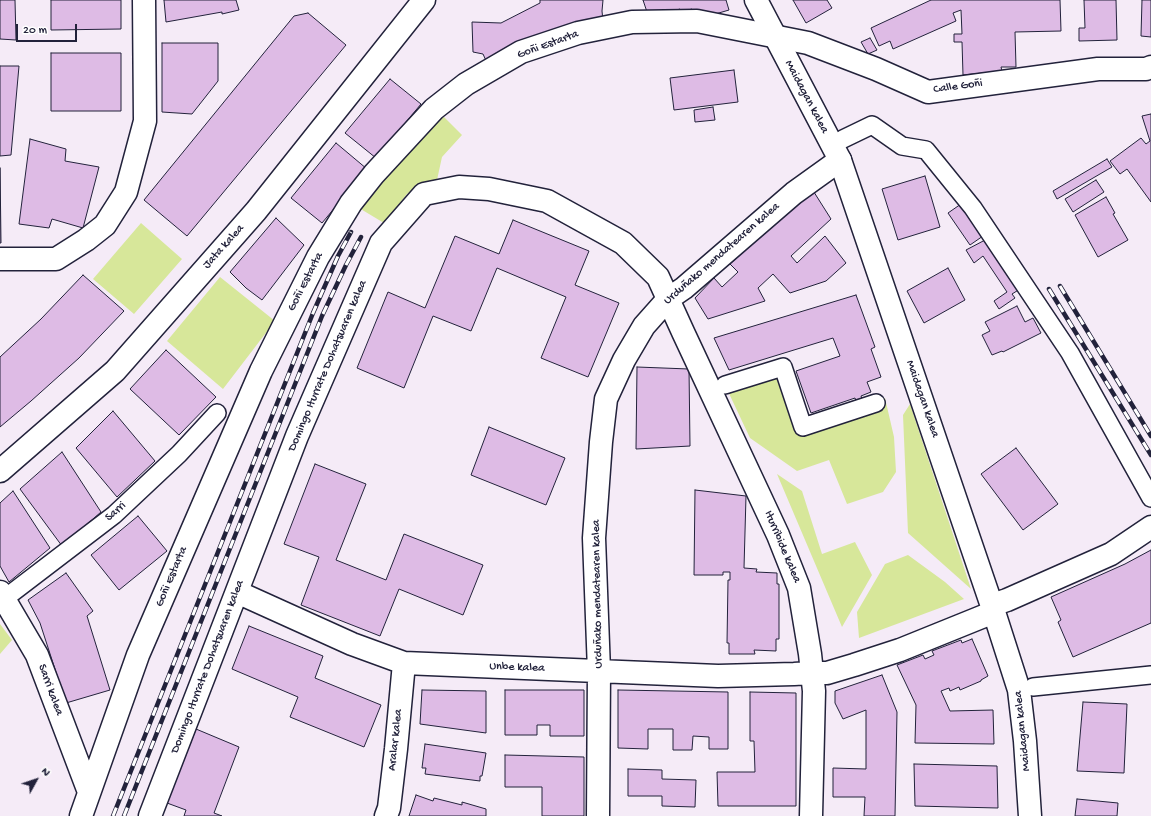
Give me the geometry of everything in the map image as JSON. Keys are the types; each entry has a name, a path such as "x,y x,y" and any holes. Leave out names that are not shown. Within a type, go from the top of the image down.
{"street":[{"path":"0,259 56,258 86,240 105,225 126,192 145,121 144,0"},
{"name":"Jata kalea","path":"0,471 115,370 256,211 424,0"},
{"name":"Maidagan kalea","path":"756,0 840,160 993,609 1019,690 1025,741 1030,816"},
{"name":"Goñi Estarta","path":"81,816 138,655 261,371 318,257 351,202 374,174 434,109 466,84 521,52 578,33 632,22 697,21 775,36"},
{"name":"Calle Goñi","path":"775,36 808,42 876,69 928,92 1098,69 1151,67"},
{"path":"843,139 872,124 902,146 926,150 973,208 1070,353 1151,498"},
{"name":"Urduñako mendatearen kalea","path":"598,816 599,671 594,538 601,442 606,399 624,360 644,326 668,298 684,288 794,193 840,160"},
{"name":"Domingo Iturrate Dohatsuaren kalea","path":"150,816 297,436 380,243 424,194 458,187 489,188 547,201 623,242 658,276 668,298"},
{"name":"Iturribide kalea","path":"668,298 778,535 799,588 810,654 814,691 811,816"},
{"path":"725,385 783,367 803,427 876,403"},
{"name":"Sarri","path":"2,595 114,515 179,454 217,413"},
{"name":"Unbe kalea","path":"237,592 352,644 404,663 718,676 827,673 900,650 993,609 1008,600 1111,554 1151,527"},
{"name":"Sarri kalea","path":"2,595 37,655 89,792"},
{"name":"Aralar kalea","path":"386,816 389,808 396,749 404,663"},
{"path":"1034,688 1151,675"}],"green space":[{"path":"440,113 462,135 442,157 437,180 423,182 407,194 384,223 359,208"},
{"path":"141,223 182,259 134,314 93,279"},
{"path":"220,277 275,321 223,389 167,341"},
{"path":"783,367 804,427 885,398 894,437 896,472 883,492 847,504 829,460 797,471 750,438 725,385"},
{"path":"910,404 971,589 908,533 903,415"},
{"path":"777,474 802,491 822,554 855,542 872,575 842,627"},
{"path":"908,555 945,582 964,599 859,638 857,612 885,564"},
{"path":"0,624 12,640 0,654"}],"building":[{"path":"0,0 15,0 16,40 0,39"},
{"path":"51,0 121,0 121,29 51,30"},
{"path":"164,0 236,0 239,10 166,22"},
{"path":"540,0 603,0 603,21 488,65 483,54 473,52 472,22 501,23 540,3"},
{"path":"643,0 726,0 729,10 695,20 692,9 681,12 680,9 649,18"},
{"path":"793,0 827,0 832,8 806,23"},
{"path":"931,0 1060,0 1061,31 1015,32 1016,67 1001,67 1002,71 963,75 962,42 954,42 954,34 962,34 961,10 953,13 956,21 893,49 890,41 879,46 871,28"},
{"path":"1084,0 1116,0 1117,40 1079,41 1079,28 1085,28"},
{"path":"1142,0 1151,0 1151,37 1141,36"},
{"path":"308,13 346,45 187,236 144,200 294,16"},
{"path":"870,38 877,50 868,54 861,42"},
{"path":"162,43 218,43 218,81 192,114 162,112"},
{"path":"51,53 121,53 121,111 51,111"},
{"path":"0,66 19,66 11,155 0,156"},
{"path":"734,70 738,102 674,110 670,78"},
{"path":"390,79 421,104 376,158 345,133"},
{"path":"713,107 715,120 695,122 694,110"},
{"path":"1151,114 1151,202 1127,169 1120,174 1110,161 1141,138 1146,144 1150,141 1142,116"},
{"path":"30,139 66,149 65,161 99,167 83,228 52,219 49,228 19,224"},
{"path":"336,143 367,169 322,223 291,198"},
{"path":"1107,159 1112,167 1057,199 1053,191"},
{"path":"0,168 1,243 0,243"},
{"path":"925,176 940,227 898,240 882,189"},
{"path":"1096,180 1104,192 1073,212 1065,199"},
{"path":"812,189 831,219 791,256 797,263 825,236 846,263 826,281 790,293 773,274 758,288 765,301 708,319 695,298 714,278 722,287 738,272 730,264"},
{"path":"1106,197 1115,213 1113,214 1128,240 1098,257 1075,215"},
{"path":"961,204 983,236 970,245 948,213"},
{"path":"276,218 304,245 262,300 246,288 230,272"},
{"path":"513,220 589,251 575,285 619,303 588,377 541,358 566,297 497,268 471,331 433,316 404,388 357,368 388,292 425,308 455,236 499,254"},
{"path":"987,239 1020,289 1012,294 1015,298 999,309 994,301 1007,292 983,256 974,263 966,250"},
{"path":"948,268 965,300 924,323 907,291"},
{"path":"83,275 124,311 79,358 0,427 0,357 41,319"},
{"path":"856,295 875,347 871,349 881,377 867,382 871,392 861,396 862,399 856,401 855,398 811,413 796,371 840,356 833,338 729,370 714,338"},
{"path":"1017,306 1025,322 1033,318 1041,333 1003,352 1002,351 992,355 982,335 990,331 985,322"},
{"path":"166,350 216,397 179,435 130,389"},
{"path":"637,367 689,369 690,446 636,449"},
{"path":"113,411 155,461 117,497 76,448"},
{"path":"489,427 565,458 546,505 471,475"},
{"path":"1016,448 1058,504 1023,530 981,474"},
{"path":"62,452 101,512 62,546 20,489"},
{"path":"315,464 366,484 336,560 386,580 404,534 483,565 463,615 399,589 380,636 301,605 319,557 284,544"},
{"path":"695,490 746,496 744,568 757,569 756,572 777,573 777,584 779,584 779,639 776,639 776,651 754,650 755,654 729,654 729,643 727,643 728,580 730,580 730,572 723,572 723,575 694,575"},
{"path":"13,491 50,548 9,582 0,566 0,503"},
{"path":"138,516 167,551 119,590 91,555"},
{"path":"1151,550 1151,623 1073,657 1058,622 1061,620 1051,597 1125,564"},
{"path":"66,573 93,611 87,616 110,690 66,703 40,623 28,600"},
{"path":"249,626 323,656 315,678 381,705 364,747 290,717 298,697 232,669"},
{"path":"972,639 988,676 981,681 960,690 959,687 950,691 949,688 941,691 950,711 993,710 994,744 915,743 916,705 897,665 923,655 925,659 934,655 932,651 961,640 962,643"},
{"path":"882,675 897,712 895,816 864,816 865,797 833,797 833,768 866,769 866,710 843,719 835,703 835,691"},
{"path":"422,690 486,691 486,733 420,724"},
{"path":"505,690 584,690 584,736 550,736 550,725 537,725 537,735 505,735"},
{"path":"618,690 728,692 728,749 709,749 709,737 693,736 692,750 673,750 673,729 648,729 648,749 618,748"},
{"path":"750,692 796,693 796,806 718,806 717,772 755,772 754,741 750,741"},
{"path":"1083,702 1127,704 1124,773 1077,771"},
{"path":"196,729 239,747 214,813 222,816 184,816 186,810 167,803"},
{"path":"425,744 486,753 480,781 425,774 426,768 422,768"},
{"path":"505,755 584,757 584,816 542,816 542,787 505,787"},
{"path":"914,764 997,766 998,808 915,806"},
{"path":"628,769 662,770 662,779 696,780 695,807 662,806 662,796 628,796"},
{"path":"416,795 433,801 434,798 462,805 462,802 486,809 486,816 409,816"},
{"path":"1077,799 1118,803 1117,816 1075,816"}],"railway":[{"path":"113,816 313,313 338,256 351,232"},
{"path":"124,816 322,316 361,237"},
{"path":"1060,286 1151,436"},
{"path":"1049,289 1151,455"}]}
